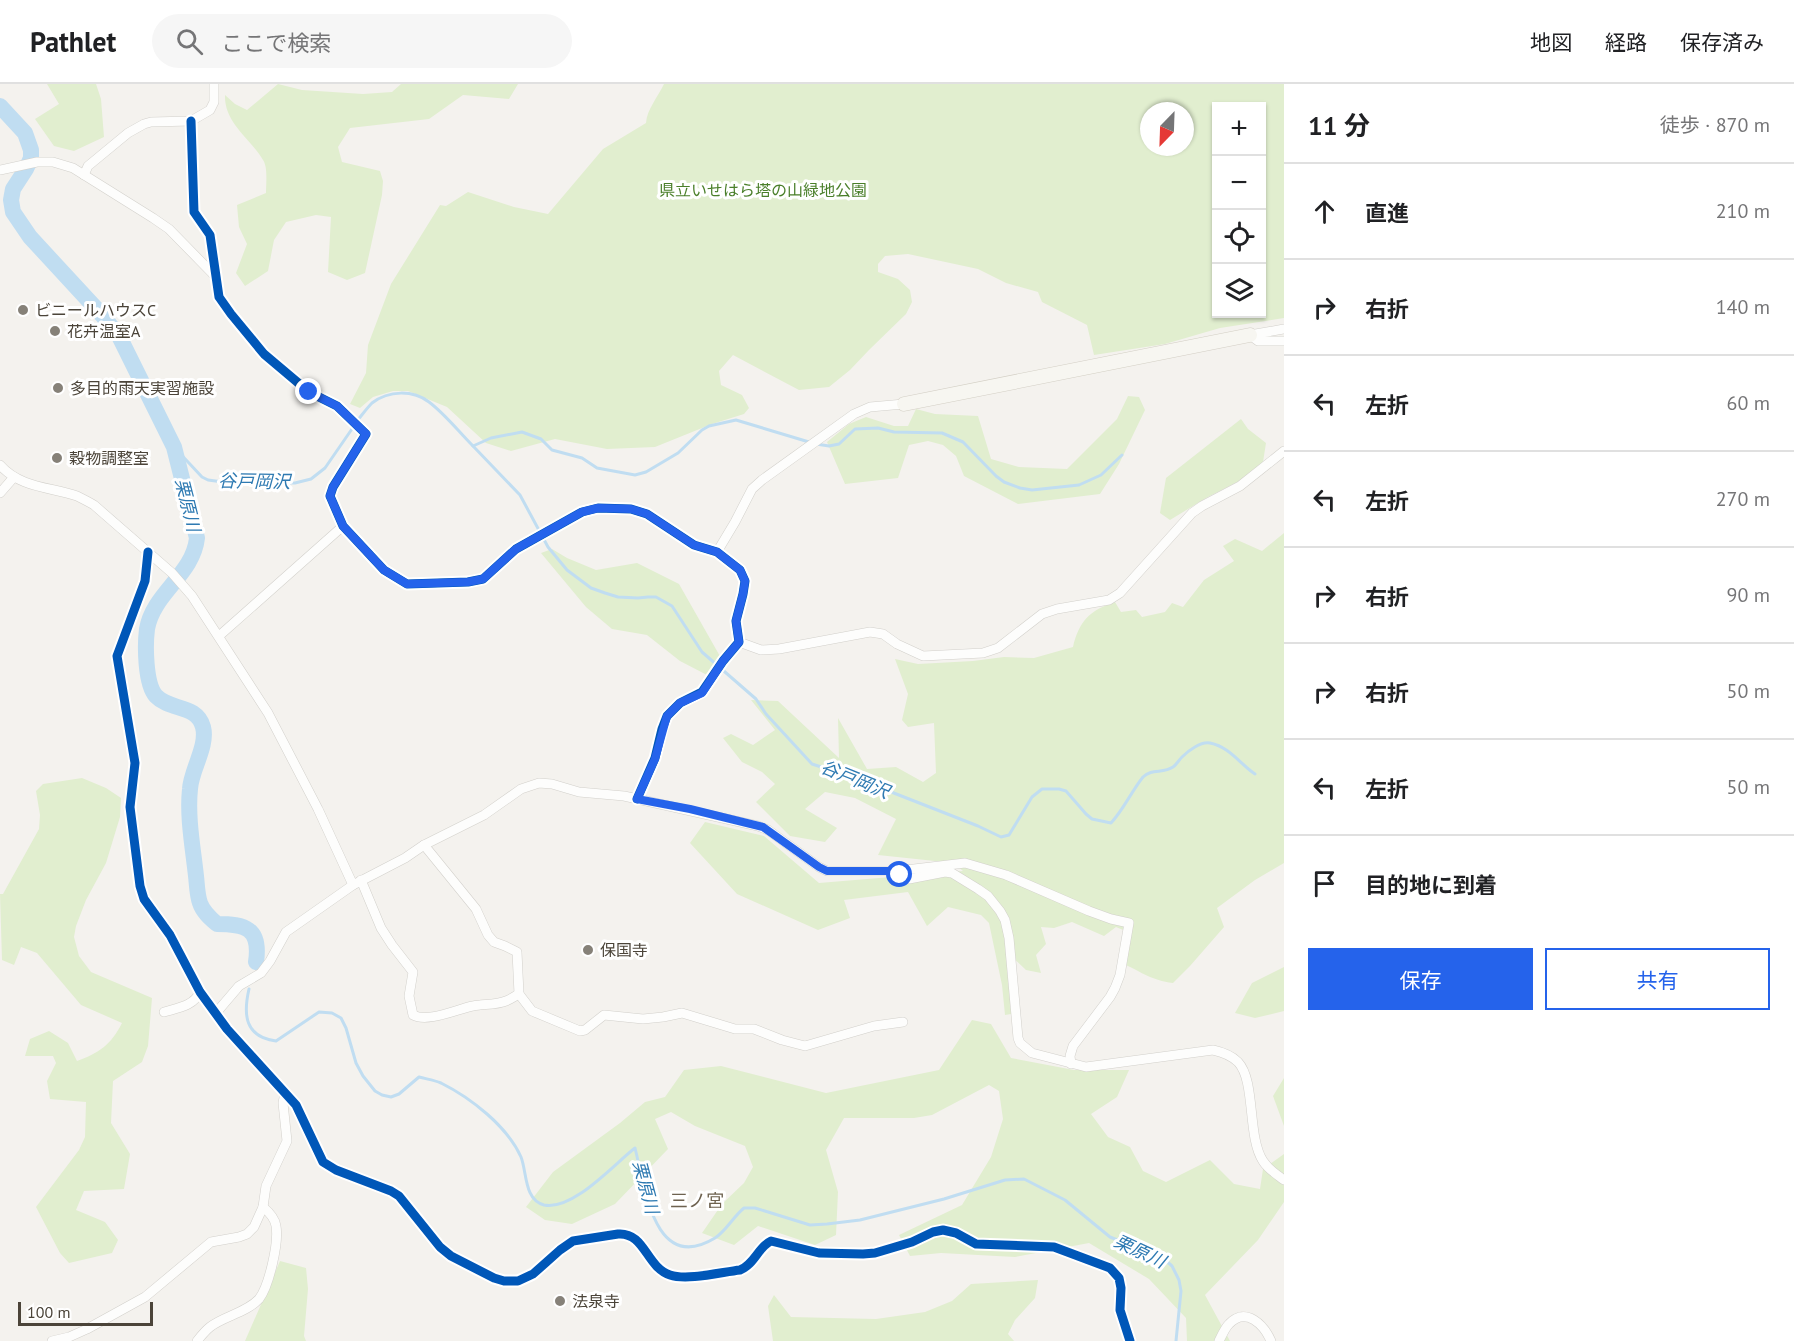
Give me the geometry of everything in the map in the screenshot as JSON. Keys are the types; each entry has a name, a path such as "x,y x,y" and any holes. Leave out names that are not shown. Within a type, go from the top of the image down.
{"street":[{"path":"84,175 88,166 128,133 144,124 191,121 212,106 214,84"},
{"path":"191,121 194,212 210,235 219,297 264,354 309,392 337,406 366,434 330,492 330,496 343,526 384,570 407,584 468,582 483,579 516,549 575,515 598,508 631,509 647,514 694,545 717,552 735,565 743,576 745,581 743,594 736,621 739,642 702,693 680,703 667,716 655,759 637,799"},
{"path":"0,170 37,162 64,164 169,230 216,277"},
{"path":"717,552 752,489 854,414 870,407 904,404 1284,329"},
{"path":"1250,335 1258,341 1284,341"},
{"path":"739,642 761,650 779,649 870,632 883,634 897,644 923,656 983,653 998,648 1042,614 1057,609 1109,600 1120,593 1192,513 1240,486 1284,451"},
{"path":"0,465 14,477 28,484 80,497 94,505 184,586 219,636 273,724 381,928 413,972 408,996 413,1015 417,1018 439,1015 473,1006 500,1003 519,994"},
{"path":"0,493 14,477"},
{"path":"219,636 343,526"},
{"path":"148,552 145,581 117,656 135,763 130,807 139,882 144,898 170,935 200,992 227,1029 296,1105 323,1162 336,1170 399,1196 440,1247 451,1256 504,1281 518,1281 533,1274 573,1241 625,1233 638,1240 654,1265 661,1271 682,1278 741,1270 747,1267 762,1247 771,1241 819,1253 863,1254 903,1245 933,1232 950,1230 976,1244 1054,1247 1110,1268 1119,1278 1120,1310 1130,1341"},
{"path":"216,1014 239,986 261,973 286,932 357,882 484,815 521,789 538,783 552,784 579,792 624,796 763,827 827,871 897,871 959,862 972,864 1006,875 1089,911 1129,923 1120,975 1110,997 1073,1046 1070,1056 1071,1064"},
{"path":"424,845 476,909 488,935 494,942 517,952 519,994 532,1011 580,1031 604,1015 643,1019 682,1013 735,1029 753,1029 805,1046 874,1026 903,1022"},
{"path":"897,871 909,879 945,872 952,873 988,896 1000,912 1007,929 1018,1038 1020,1043 1032,1053 1086,1067 1213,1050 1227,1054 1240,1064 1244,1071 1255,1139 1262,1160 1270,1170 1284,1180"},
{"path":"164,1012 197,999 200,992"},
{"path":"52,1341 87,1329 145,1297 211,1242 247,1234 257,1222 263,1207 266,1186 287,1141 283,1103 285,1093"},
{"path":"197,1341 211,1326 248,1307 259,1298 269,1276 276,1244 276,1225 270,1212 263,1207"},
{"path":"1219,1341 1229,1324 1238,1318 1247,1317 1263,1326 1271,1341"}],"green space":[{"path":"47,84 96,84 101,99 104,137 74,151 54,146 35,119 59,104"},
{"path":"278,84 302,90 363,94 392,92 401,84 518,84 509,99 463,95 429,119 350,128 338,147 342,162 380,171 383,181 365,273 347,280 328,272 331,217 316,215 286,222 274,240 268,271 245,286 236,273 247,244 239,227 237,205 266,193 266,171 265,163 258,152 233,122 226,105 225,95 235,104 247,110"},
{"name":"県立いせはら塔の山緑地公園","path":"664,84 1284,84 1284,318 1220,328 1165,344 1094,355 1087,325 1042,302 1038,292 1006,283 978,269 908,254 885,256 878,264 878,272 898,279 910,290 912,302 906,314 850,370 829,387 799,390 733,355 719,371 721,385 742,395 749,408 744,414 655,447 607,449 555,439 511,451 486,443 447,407 408,391 393,391 373,397 360,408 350,404 366,373 368,345 391,284 440,205 446,206 468,192 514,207 548,214 603,149 646,123"},
{"path":"1128,396 1139,397 1145,410 1119,464 1100,494 1018,504 964,476 956,456 943,445 928,441 909,445 898,478 845,484 827,442 849,424 866,417 894,426 908,426 916,409 935,414 978,416 991,459 1019,467 1067,469 1117,419"},
{"path":"1241,419 1248,429 1266,443 1263,462 1243,479 1170,520 1160,513 1166,478"},
{"path":"1284,533 1284,863 1255,880 1217,908 1224,927 1173,983 1153,978 1124,964 1128,932 1116,927 1104,936 1072,922 1054,928 1041,927 1046,944 1036,955 1041,973 1026,970 1008,953 1011,1014 1005,1015 1002,985 989,923 981,915 948,907 927,926 908,892 844,900 850,918 818,930 737,894 690,843 705,822 764,836 819,883 963,871 954,863 878,855 896,819 855,798 825,792 805,809 837,828 825,842 790,836 756,802 775,784 762,772 742,762 723,738 731,734 753,745 775,730 751,700 778,701 839,758 838,718 867,769 896,767 923,782 936,773 934,723 908,727 902,720 908,694 895,659 918,664 1004,657 1034,658 1073,647 1082,623 1099,609 1115,602 1121,612 1136,610 1142,617 1165,612 1172,603 1183,607 1204,580 1234,561 1223,546 1235,539 1262,551"},
{"path":"552,549 596,570 637,563 679,584 721,658 707,675 680,661 647,635 612,629 586,607 541,553"},
{"path":"82,778 106,788 121,798 120,817 106,863 86,900 76,926 74,937 79,956 91,972 152,998 148,1046 142,1062 113,1081 111,1123 130,1154 124,1189 84,1191 76,1210 105,1222 118,1240 112,1253 69,1263 60,1253 36,1207 79,1150 85,1137 86,1102 50,1099 47,1081 56,1063 53,1056 25,1056 30,1039 49,1031 68,1043 77,1061 104,1047 122,1023 81,1005 37,953 21,947 14,965 2,960 0,894 3,894 39,829 40,815 36,791 43,784"},
{"path":"1284,967 1284,1011 1255,1018 1235,1013 1252,983"},
{"path":"972,1020 991,1024 1011,1058 1074,1070 1129,1070 1117,1097 1091,1114 1108,1137 1130,1147 1143,1171 1166,1182 1210,1160 1234,1184 1260,1189 1263,1169 1284,1154 1284,1202 1258,1240 1205,1295 1230,1341 1187,1341 1186,1318 1149,1279 1089,1243 1015,1257 941,1253 910,1256 899,1235 962,1205 991,1157 1003,1119 999,1091 989,1085 932,1115 914,1118 844,1118 826,1150 838,1192 836,1235 815,1245 758,1226 734,1245 702,1233 722,1204 744,1183 753,1167 745,1146 695,1126 671,1112 655,1119 668,1149 615,1204 572,1224 545,1220 526,1207 553,1172 645,1102 665,1097 684,1070 721,1066 826,1093 939,1070"},
{"path":"1284,1078 1284,1126 1273,1096"},
{"path":"280,1261 306,1268 308,1289 304,1336 306,1341 245,1341"},
{"path":"1038,1280 1035,1298 1015,1320 1008,1334 1014,1341 773,1341 768,1306 774,1295 791,1317 876,1319 925,1312 952,1301 971,1284"}],"waterway":[{"name":"栗原川","path":"0,106 25,133 31,150 31,158 26,169 13,189 11,200 13,212 30,237 119,336 174,447 197,538 188,563 164,594 151,616 146,636 148,674 156,696 168,704 189,711 200,720 203,727 203,742 191,782 189,800 198,897 203,909 217,924 236,925 249,930 256,942 256,962"},
{"path":"357,421 372,403 379,399 401,393 416,395 435,407 473,446 491,438 522,432 541,439 552,450 582,458 597,468 635,475 646,472 678,453 709,426 736,420 809,442"},
{"name":"谷戸岡沢","path":"174,447 202,477 208,480 295,483 311,479 325,468 354,426"},
{"path":"816,444 829,446 839,444 855,429 878,428 894,432 942,433 963,442 1004,482 1032,490 1079,485 1101,475 1122,455"},
{"name":"谷戸岡沢","path":"473,446 520,495 548,547 567,570 591,588 605,593 618,597 656,597 672,606 702,652 756,699 766,714 812,764 858,779 1001,837 1009,835 1032,797 1042,789 1066,791 1092,819 1111,823 1146,774 1173,767 1188,752 1206,743 1223,748 1255,774"},
{"name":"栗原川","path":"249,989 247,1016 252,1030 258,1035 276,1041 319,1012 332,1013 341,1018 356,1063 375,1091 391,1097 399,1094 419,1077 441,1083 476,1105 507,1134 521,1157 527,1185 533,1198 544,1205 555,1205 580,1194 635,1148 643,1184 656,1222 666,1236 678,1245 694,1246 715,1238 744,1208 755,1208 810,1225 827,1224 860,1220 944,1199 1005,1180 1024,1179 1065,1200 1110,1237 1164,1259 1172,1266 1179,1280 1181,1291 1176,1341"}],"cycle path":[{"path":"191,121 194,212 210,235 219,297 264,354 309,392 337,406 366,434 333,487 330,496 343,526 384,570 407,584 468,582 483,579 516,549 582,512 598,508 631,509 647,514 694,545 717,552 740,570 745,581 736,621 739,642 702,692 680,703 667,716 655,758 637,799"},
{"path":"148,552 145,581 117,656 135,763 130,807 140,886 144,899 170,935 200,992 227,1029 296,1105 323,1162 336,1170 399,1196 440,1247 451,1256 504,1281 518,1281 533,1274 573,1241 618,1234 634,1238 662,1271 677,1277 686,1277 740,1270 771,1241 819,1253 863,1254 875,1253 912,1242 943,1230 956,1233 976,1244 1054,1247 1110,1268 1119,1278 1120,1310 1130,1341"}],"place":[{"name":"ビニールハウスC","path":"23,310"},
{"name":"花卉温室A","path":"55,331"},
{"name":"多目的雨天実習施設","path":"58,388"},
{"name":"穀物調整室","path":"57,458"},
{"name":"保国寺","path":"588,950"},
{"name":"法泉寺","path":"560,1301"}],"district":[{"name":"三ノ宮","path":"697,1200"}],"route":[{"path":"309,392 337,406 366,434 330,492 330,496 343,526 384,570 407,584 468,582 483,579 516,549 568,518 598,508 631,509 647,514 694,545 717,552 735,565 745,581 736,615 739,642 702,693 680,703 667,716 655,759 637,799 763,827 827,871 897,871 900,875"}]}
